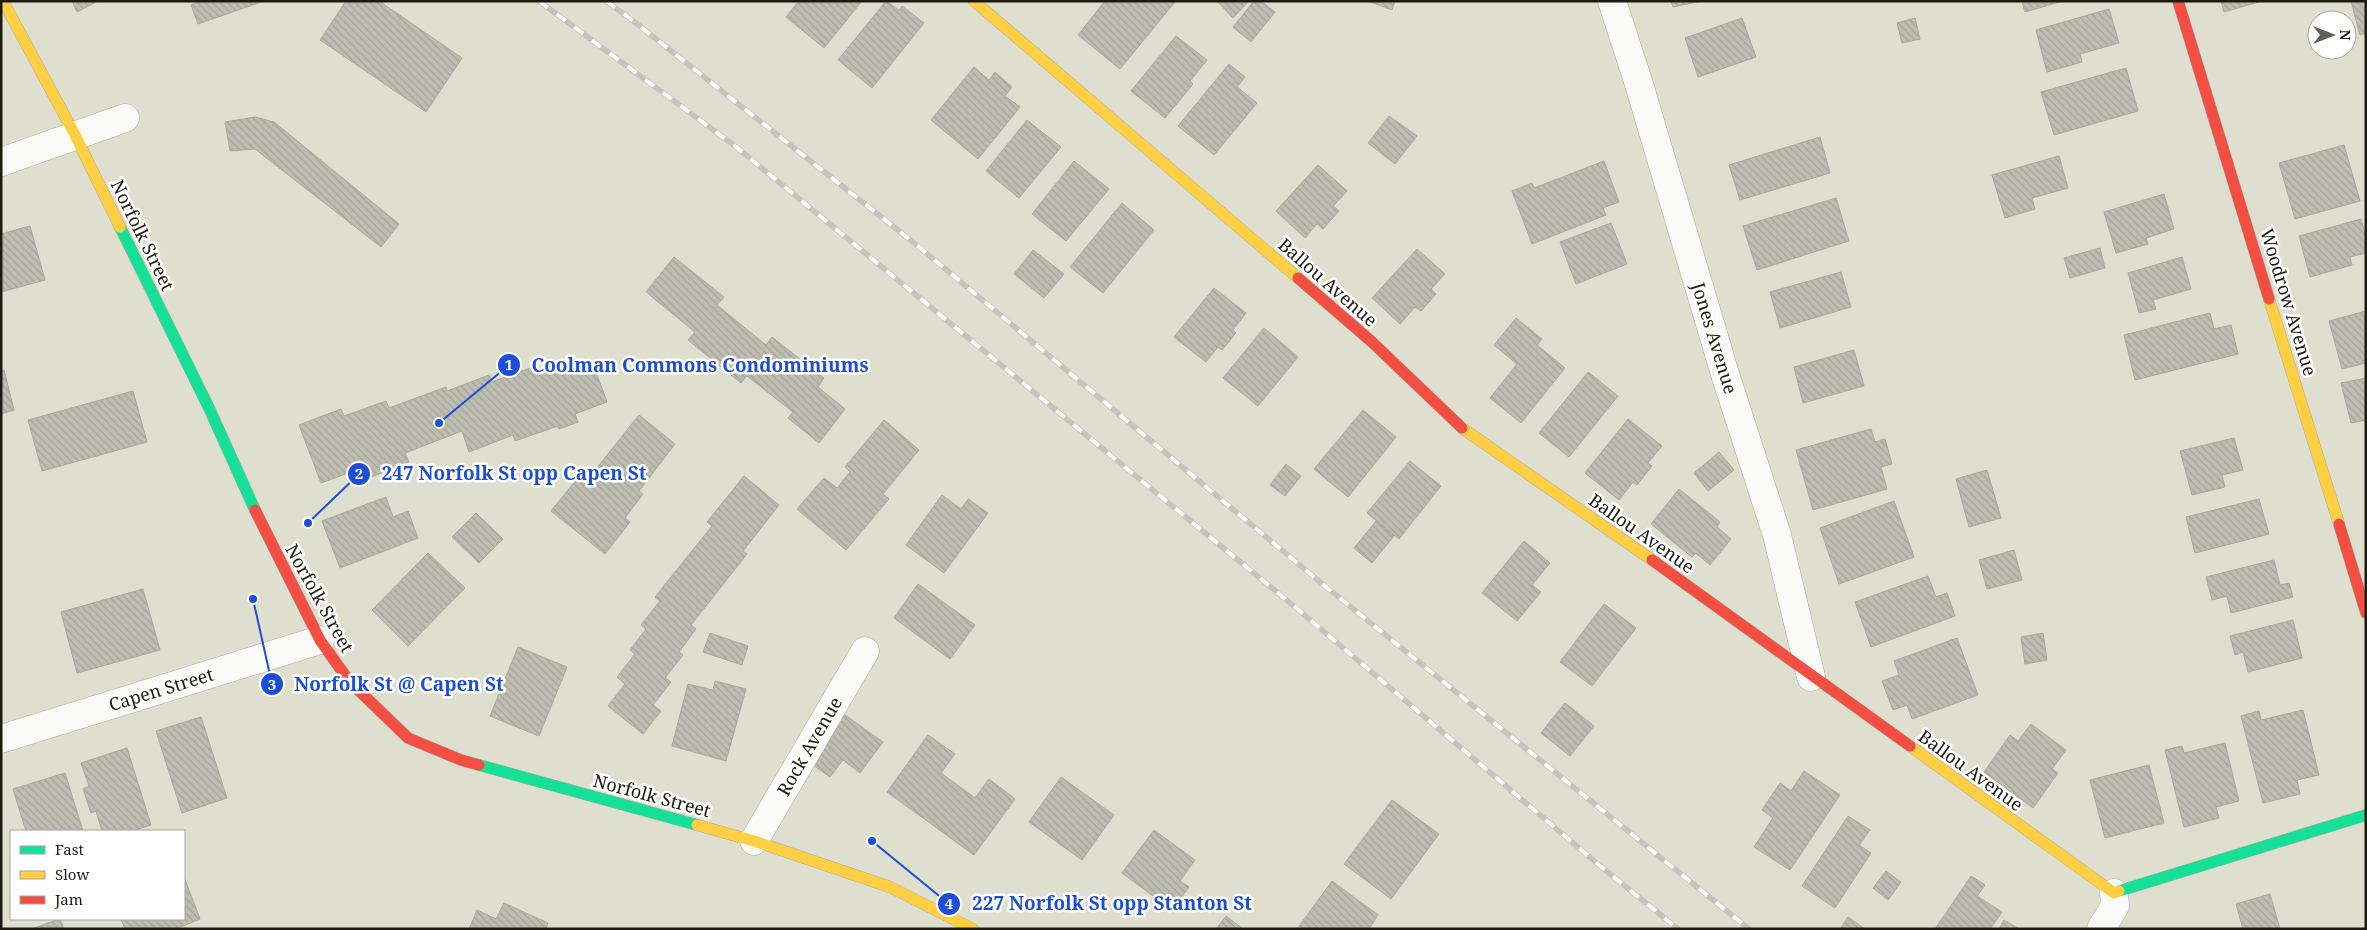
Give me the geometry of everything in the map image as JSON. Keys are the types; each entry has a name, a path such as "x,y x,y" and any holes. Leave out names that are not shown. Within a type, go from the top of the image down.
{"street":[{"name":"Norfolk Street","path":"3,1 75,135 209,408 272,547 320,640 349,681 408,738 461,760 754,841 890,887 972,929"},
{"name":"Ballou Avenue","path":"974,1 1372,342 1458,424 2114,893"},
{"name":"Jones Avenue","path":"1612,1 1638,80 1725,374 1777,535 1812,677"},
{"name":"Woodrow Avenue","path":"2178,1 2364,600"},
{"path":"1,162 125,118"},
{"name":"Capen Street","path":"1,739 320,640"},
{"name":"Rock Avenue","path":"754,841 865,651"},
{"path":"2101,929 2115,906 2114,893 2366,815"}],"building":[{"path":"72,1 98,1 77,12"},
{"path":"201,1 264,1 198,24 191,5"},
{"path":"346,1 379,1 462,58 426,112 320,40"},
{"path":"799,1 862,1 824,48 786,17"},
{"path":"886,1 899,10 902,6 924,23 872,88 838,60"},
{"path":"1105,1 1175,2 1120,69 1078,35"},
{"path":"1217,1 1249,1 1233,18"},
{"path":"1254,1 1261,1 1275,12 1251,42 1233,27"},
{"path":"1368,1 1395,1 1392,10"},
{"path":"1671,1 1702,1 1673,7"},
{"path":"2022,1 2063,1 2025,12"},
{"path":"2221,1 2262,1 2224,12"},
{"path":"2351,1 2366,1 2366,33 2360,35 2357,24 2357,10 2353,10"},
{"path":"2109,9 2119,43 2080,54 2082,62 2047,72 2036,30"},
{"path":"1742,18 1756,57 1698,77 1685,38"},
{"path":"1915,18 1920,39 1902,43 1897,23"},
{"path":"1176,36 1207,60 1190,81 1193,84 1165,118 1131,91"},
{"path":"1229,64 1245,77 1237,87 1257,103 1214,155 1178,126"},
{"path":"974,67 989,80 995,72 1012,87 1005,96 1020,107 978,159 931,120"},
{"path":"2126,68 2138,111 2054,135 2041,92"},
{"path":"1389,116 1417,136 1395,164 1368,143"},
{"path":"255,117 274,122 399,224 381,247 255,149 230,151 225,122"},
{"path":"1027,120 1061,147 1019,198 986,171"},
{"path":"1820,137 1830,173 1740,200 1729,165"},
{"path":"2344,145 2360,201 2295,219 2279,163"},
{"path":"2059,156 2068,188 2032,198 2035,209 2005,218 1992,175"},
{"path":"1074,161 1109,189 1066,241 1032,214"},
{"path":"1604,161 1619,202 1603,208 1606,215 1532,244 1512,191 1532,183 1534,188"},
{"path":"1318,165 1347,191 1333,206 1339,211 1323,229 1317,224 1305,238 1276,211"},
{"path":"2164,194 2174,229 2146,238 2148,244 2116,253 2104,212"},
{"path":"1836,198 1849,241 1757,270 1743,226"},
{"path":"1122,203 1154,230 1103,293 1070,267"},
{"path":"2361,219 2366,237 2366,253 2350,257 2352,265 2310,277 2299,236"},
{"path":"1611,223 1627,264 1576,284 1560,242"},
{"path":"30,226 45,280 1,292 1,234"},
{"path":"2100,248 2105,268 2070,278 2064,258"},
{"path":"1417,249 1445,274 1431,289 1436,294 1421,311 1415,307 1400,324 1372,298"},
{"path":"1033,250 1064,274 1044,298 1014,274"},
{"path":"674,257 724,297 717,305 766,345 772,337 824,378 818,387 845,409 819,443 788,418 793,412 747,376 741,383 688,340 695,332 646,292"},
{"path":"2182,257 2191,289 2153,300 2156,309 2139,313 2128,273"},
{"path":"1841,272 1851,307 1780,328 1770,292"},
{"path":"1214,288 1246,313 1233,330 1236,333 1222,350 1218,347 1206,362 1174,337"},
{"path":"2366,311 2366,363 2342,369 2329,321"},
{"path":"2210,313 2214,329 2231,325 2238,354 2135,380 2124,335"},
{"path":"1516,318 1542,339 1537,345 1565,368 1521,423 1490,398 1517,364 1494,345"},
{"path":"1264,328 1298,357 1258,406 1223,378"},
{"path":"1854,350 1864,386 1803,403 1794,367"},
{"path":"592,361 607,402 575,414 578,422 559,429 558,426 515,441 513,435 469,452 462,431 405,453 409,462 366,479 362,468 321,483 299,425 341,409 344,416 386,401 389,408 446,387 447,391 489,375 492,382 533,367 536,373 559,365 562,372"},
{"path":"4,370 14,410 1,414 1,371"},
{"path":"1588,372 1618,396 1569,457 1539,433"},
{"path":"2366,378 2366,420 2351,423 2341,383"},
{"path":"133,391 147,442 42,471 28,420"},
{"path":"1363,410 1396,437 1348,497 1314,469"},
{"path":"639,415 675,444 639,491 643,494 625,518 630,522 605,554 551,511 577,479 584,484"},
{"path":"1628,419 1662,446 1648,463 1652,466 1637,485 1633,482 1619,500 1585,473"},
{"path":"884,420 919,450 883,494 889,499 846,550 797,509 824,478 837,488 850,472 845,467"},
{"path":"1871,429 1875,442 1885,439 1892,464 1881,467 1887,489 1813,510 1796,450"},
{"path":"2234,438 2243,470 2222,475 2225,487 2192,495 2180,451"},
{"path":"1719,452 1734,470 1708,491 1694,473"},
{"path":"1410,461 1441,486 1399,539 1367,513"},
{"path":"1286,464 1301,476 1285,496 1270,485"},
{"path":"1987,470 2001,518 1969,527 1956,479"},
{"path":"744,476 779,505 743,551 747,554 691,625 696,629 679,652 683,655 665,678 671,682 653,705 661,711 643,734 608,706 625,684 617,677 635,654 630,650 646,629 641,625 660,601 655,597 712,526 707,522"},
{"path":"1679,489 1720,522 1717,527 1731,539 1710,565 1696,553 1692,557 1651,524"},
{"path":"942,495 961,509 968,499 988,513 944,573 906,545"},
{"path":"386,497 393,517 408,511 418,538 340,568 322,521"},
{"path":"2259,499 2269,534 2195,553 2186,517"},
{"path":"1894,501 1914,557 1839,584 1820,528"},
{"path":"476,513 503,539 479,563 452,537"},
{"path":"1376,521 1394,536 1372,563 1354,548"},
{"path":"1524,541 1550,563 1532,585 1541,592 1517,621 1482,593"},
{"path":"2014,550 2022,580 1987,589 1979,560"},
{"path":"428,553 465,588 408,646 372,610"},
{"path":"2274,560 2280,585 2289,583 2293,597 2231,613 2227,596 2212,600 2206,577"},
{"path":"1928,576 1936,597 1947,593 1955,616 1871,647 1855,602"},
{"path":"918,584 975,625 950,659 894,618"},
{"path":"143,589 160,650 77,673 61,612"},
{"path":"1604,604 1636,628 1592,686 1560,662"},
{"path":"2293,620 2302,658 2248,672 2243,652 2235,655 2230,636"},
{"path":"710,633 748,646 742,665 703,652"},
{"path":"2043,633 2047,660 2025,664 2021,637"},
{"path":"1957,638 1978,695 1912,719 1907,705 1893,710 1882,681 1899,675 1894,661"},
{"path":"518,647 567,667 539,736 490,716"},
{"path":"715,681 746,689 726,761 672,746 688,684 713,690"},
{"path":"1565,703 1594,726 1570,756 1541,733"},
{"path":"835,708 883,742 860,773 843,760 830,777 800,756"},
{"path":"2303,710 2319,775 2297,780 2300,794 2263,803 2241,716 2259,711 2261,720"},
{"path":"201,717 227,798 182,813 156,731"},
{"path":"2031,724 2066,750 2052,769 2058,773 2033,808 1984,772 2010,735 2018,741"},
{"path":"928,735 955,754 941,773 975,798 989,779 1015,799 974,855 887,792"},
{"path":"2225,743 2239,801 2216,807 2219,818 2184,827 2165,750 2182,746 2184,753"},
{"path":"127,748 151,825 135,830 102,830 96,811 91,813 83,789 89,786 81,763"},
{"path":"2149,765 2164,823 2105,838 2090,780"},
{"path":"1804,771 1840,795 1790,870 1754,847 1773,818 1762,810 1780,783 1791,791"},
{"path":"65,773 83,830 26,830 13,789"},
{"path":"1061,777 1114,815 1082,860 1029,822"},
{"path":"1392,800 1439,834 1391,899 1344,864"},
{"path":"1848,816 1870,830 1859,845 1871,853 1835,908 1802,886"},
{"path":"1154,830 1195,860 1180,881 1189,887 1172,910 1122,873"},
{"path":"1886,871 1901,882 1888,900 1873,888"},
{"path":"1971,876 1985,885 1977,896 2002,912 1990,929 1935,929"},
{"path":"185,880 200,919 176,929 125,929 121,920 185,920"},
{"path":"1332,881 1378,915 1369,929 1297,929"},
{"path":"2270,894 2280,929 2243,929 2236,904"},
{"path":"504,903 548,923 546,929 469,929 477,910 496,919"},
{"path":"1226,916 1243,929 1216,929"},
{"path":"1848,917 1865,929 1840,929"},
{"path":"60,920 64,929 32,929"},
{"path":"2004,920 2019,929 1999,929"}],"railway":[{"path":"539,1 735,146 1295,607 1599,865 1678,929"},
{"path":"606,1 913,242 1320,582 1749,929"}],"traffic: fast":[{"path":"120,227 209,408 255,510"},
{"path":"479,765 697,825"},
{"path":"2119,891 2366,815"}],"traffic: slow":[{"path":"3,1 75,135 120,227"},
{"path":"974,1 1298,278"},
{"path":"2269,299 2339,524"},
{"path":"1462,428 1652,560"},
{"path":"1910,746 2114,893 2119,891"},
{"path":"697,825 754,841 890,887 973,929"}],"traffic: jam":[{"path":"2178,1 2269,299"},
{"path":"1298,278 1372,342 1462,428"},
{"path":"255,510 320,640 349,681 408,738 461,760 479,765"},
{"path":"2339,524 2366,613"},
{"path":"1652,560 1910,746"}],"place":[{"name":"Coolman Commons Condominiums","path":"439,423"},
{"name":"247 Norfolk St opp Capen St","path":"308,523"},
{"name":"Norfolk St @ Capen St","path":"253,599"},
{"name":"227 Norfolk St opp Stanton St","path":"872,841"}]}
